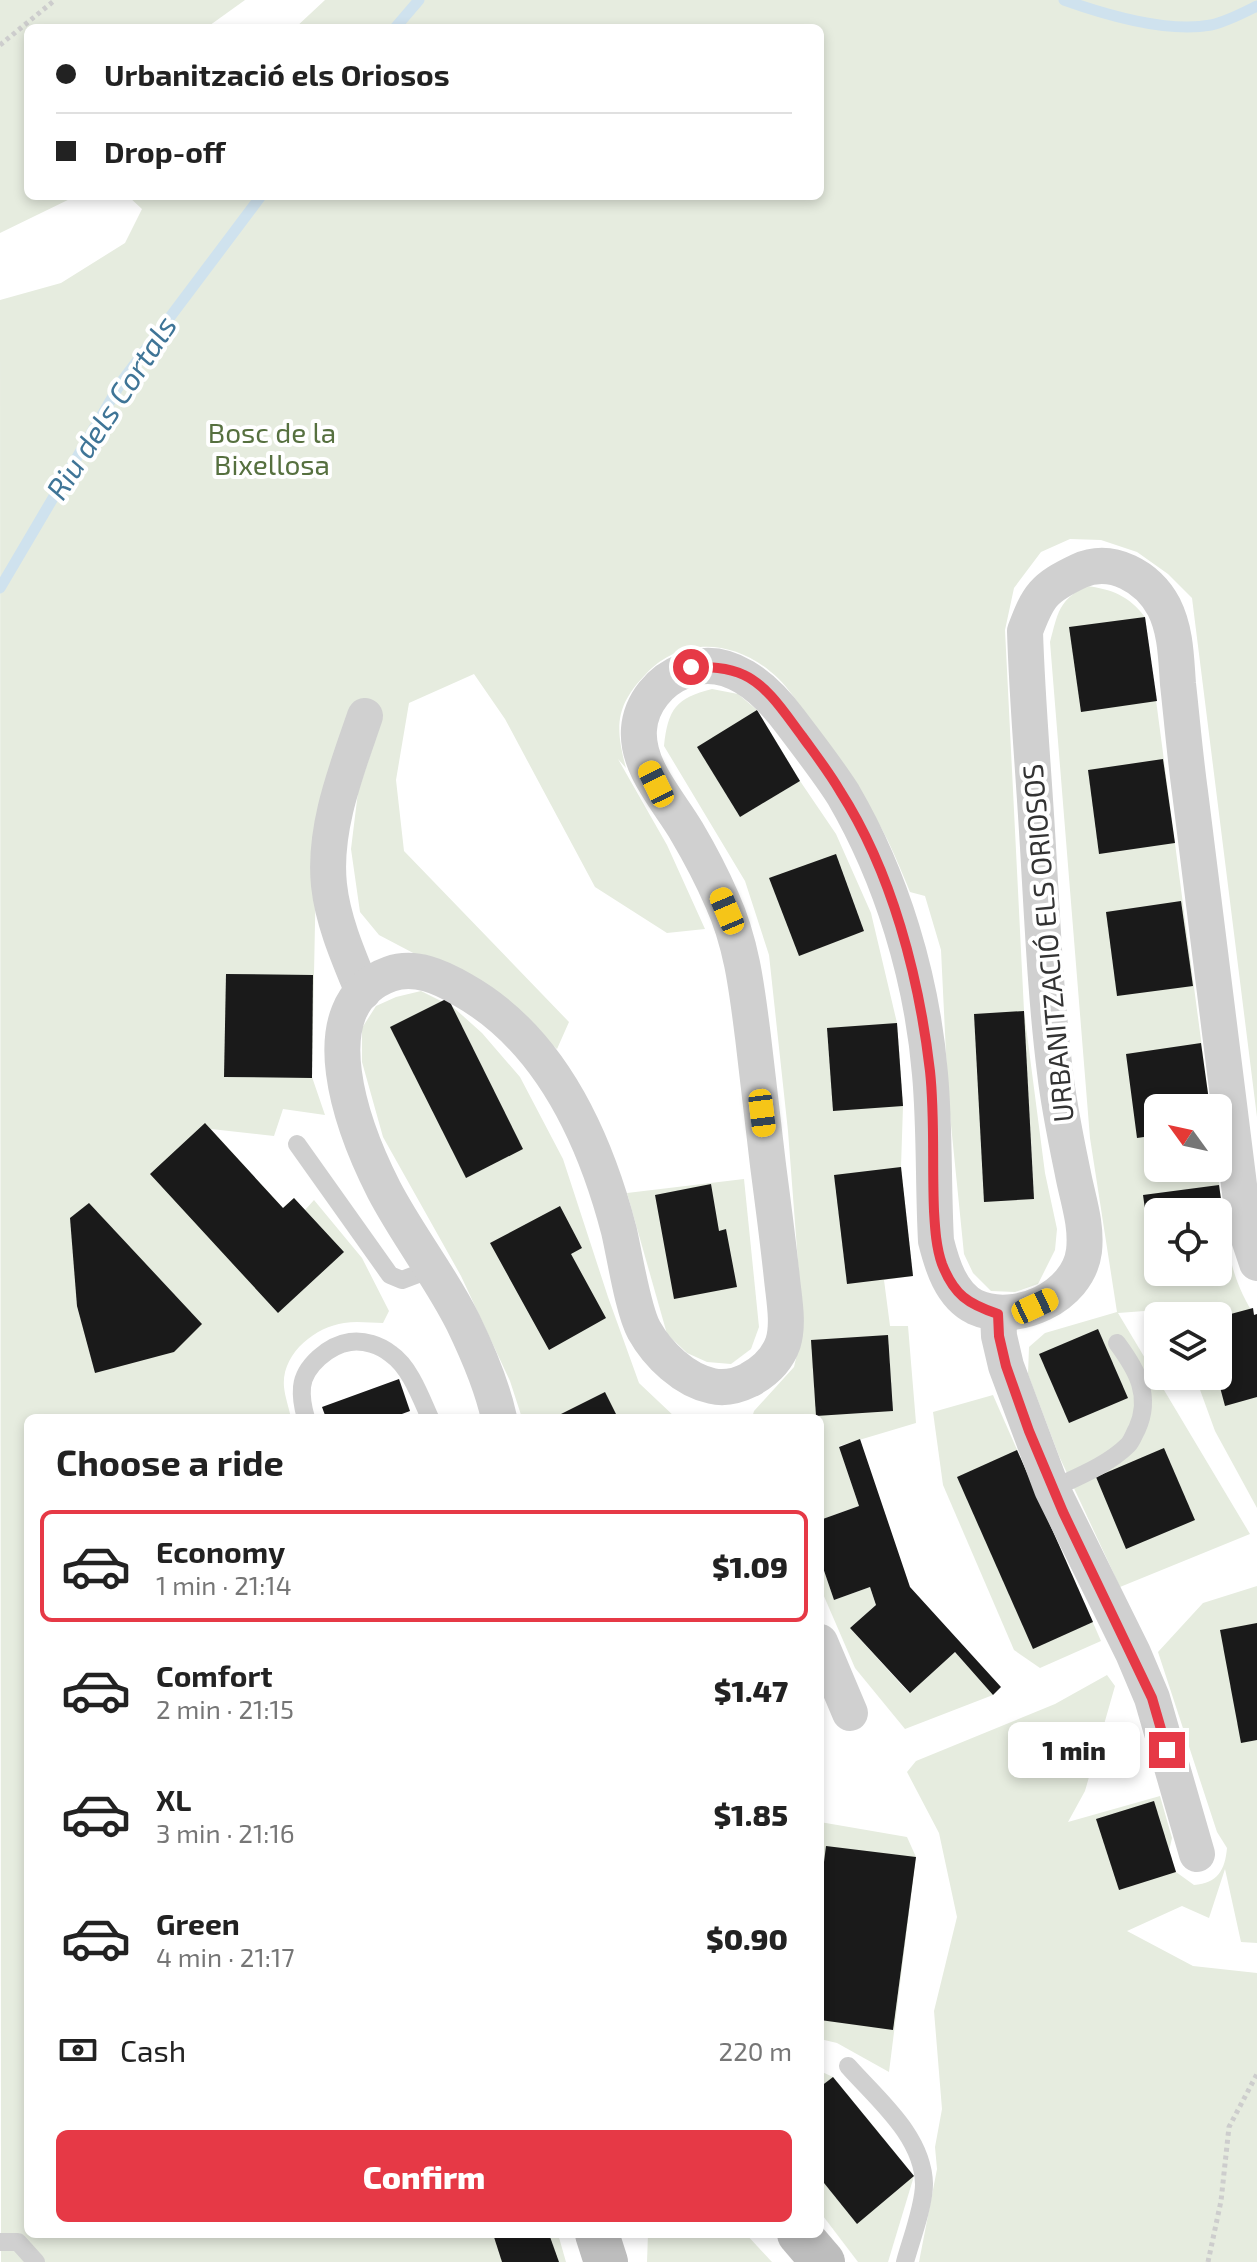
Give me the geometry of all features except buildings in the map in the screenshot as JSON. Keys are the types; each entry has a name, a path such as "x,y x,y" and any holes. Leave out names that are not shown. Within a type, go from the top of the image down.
{"main road":[{"path":"598,2238 606,2262"},
{"path":"802,2238 823,2262"}],"street":[{"name":"URBANITZACIÓ ELS ORIOSOS","path":"998,1314 1017,1313 1053,1297 1071,1281 1084,1254 1084,1218 1063,1129 1047,996 1025,631 1036,601 1055,582 1089,567 1113,567 1136,575 1154,591 1174,637 1189,790 1241,1201 1246,1230 1257,1263"},
{"path":"498,1414 493,1391 461,1317 383,1187 354,1119 345,1078 342,1036 348,1011 363,992 386,975 409,970 438,977 471,994 501,1017 528,1045 566,1096 590,1142 607,1186 642,1327 666,1359 716,1402 732,1388 770,1366 784,1341 785,1313 746,979 735,929 700,856 643,758 638,732 644,708 663,682 691,667 720,668 746,676 771,697 841,791 896,912 917,987 930,1074 933,1195 936,1241 941,1262 959,1294 973,1306 998,1314 1006,1366 1052,1489 1152,1698 1197,1854"},
{"path":"363,992 338,927 329,884 331,842 341,786 365,716"},
{"path":"824,1651 850,1713"}],"lane":[{"path":"297,1144 390,1275 402,1280 431,1269"},
{"path":"305,1414 302,1384 311,1365 324,1354 348,1342 372,1343 394,1355 416,1387 428,1414"},
{"path":"1052,1489 1095,1468 1130,1444 1143,1416 1143,1391 1134,1366 1117,1343"},
{"path":"848,2066 906,2131 920,2155 924,2185 905,2262"},
{"path":"0,2242 18,2242 36,2262"}],"path":[{"path":"26,24 55,0"},
{"path":"0,45 24,25"},
{"path":"1208,2262 1221,2201 1229,2127 1257,2074"}],"green space":[{"path":"0,0 245,0 212,24 24,24 24,200 68,200 0,233"},
{"name":"Bosc de la Bixellosa","path":"325,0 1257,0 1257,1117 1192,598 1168,574 1137,552 1101,540 1070,539 1041,552 1014,588 1005,630 1024,1011 1045,1173 1057,1229 1055,1250 1038,1284 1015,1292 991,1291 973,1273 964,1254 948,1095 941,950 925,896 910,892 874,815 799,704 771,672 740,653 707,647 691,648 675,653 646,674 623,707 619,729 626,768 618,759 667,845 705,929 667,933 595,887 505,719 474,674 409,703 396,780 404,851 569,1022 557,1049 481,984 379,935 360,912 351,849 358,792 383,716 352,706 316,872 312,1077 325,1115 283,1109 274,1136 211,1129 283,1208 294,1198 305,1210 314,1200 362,1258 389,1311 383,1323 344,1323 322,1330 302,1344 294,1353 285,1375 290,1414 24,1414 24,2238 559,2238 566,2262 1,2262 0,300 61,283 125,243 142,209 132,200 824,200 824,24 299,24"},
{"path":"1086,586 1104,589 1126,599 1145,617 1208,1094 1144,1094 1144,1182 1219,1182 1220,1198 1144,1198 1144,1286 1232,1286 1232,1265 1246,1301 1257,1319 1257,1508 1215,1431 1200,1390 1232,1390 1232,1302 1144,1302 1144,1311 1118,1313 1144,1357 1144,1390 1164,1390 1250,1534 1120,1587 1059,1456 1028,1374 1029,1347 1045,1333 1117,1312 1090,1138 1050,642 1060,609"},
{"path":"712,689 738,694 757,710 836,834 871,913 897,1023 903,1106 901,1167 913,1276 884,1280 890,1326 908,1326 916,1423 839,1446 859,1506 824,1519 824,1414 753,1414 794,1367 803,1328 788,1131 769,955 745,881 664,746 671,714 690,696"},
{"path":"421,991 453,1007 482,1033 520,1077 563,1159 639,1383 672,1414 521,1414 510,1381 461,1276 383,1137 362,1062 362,1028 376,1006"},
{"path":"744,1179 759,1327 751,1349 731,1364 707,1362 687,1353 667,1334 627,1193"},
{"path":"993,1395 1101,1641 1040,1668 1014,1650 943,1485 933,1412"},
{"path":"824,1571 834,1600 870,1587 876,1605 850,1628 909,1693 955,1652 993,1695 905,1729 855,1668 824,1596"},
{"path":"1257,1586 1257,1943 1241,1942 1225,1869 1209,1918 1182,1906 1127,1931 1193,1966 1257,1973 1257,2262 919,2262 937,2169 935,2147 942,2109 934,2011 957,1917 939,1833 907,1772 916,1761 1055,1704 1107,1675 1115,1686 1085,1791 1068,1822 1160,1796 1172,1838 1169,1851 1176,1872 1194,1885 1209,1881 1222,1869 1227,1848 1217,1832 1158,1652 1203,1603"},
{"path":"824,1823 907,1837 916,1857 889,2072 837,2043 824,2040"},
{"path":"824,2073 833,2077 914,2176 888,2262 858,2262 824,2217"},
{"path":"648,2238 750,2238 772,2262 647,2262"}],"waterway":[{"name":"Riu dels Cortals","path":"398,24 419,0"},
{"path":"1064,0 1117,17 1175,27 1217,24 1257,6"},
{"name":"Riu dels Cortals","path":"0,588 122,381 258,200"}],"route":[{"path":"691,667 720,668 746,676 771,697 841,791 873,856 896,912 917,987 930,1074 933,1195 936,1241 941,1262 959,1294 973,1306 998,1314 1006,1366 1029,1431 1084,1558 1133,1653 1152,1698 1167,1750"}]}
